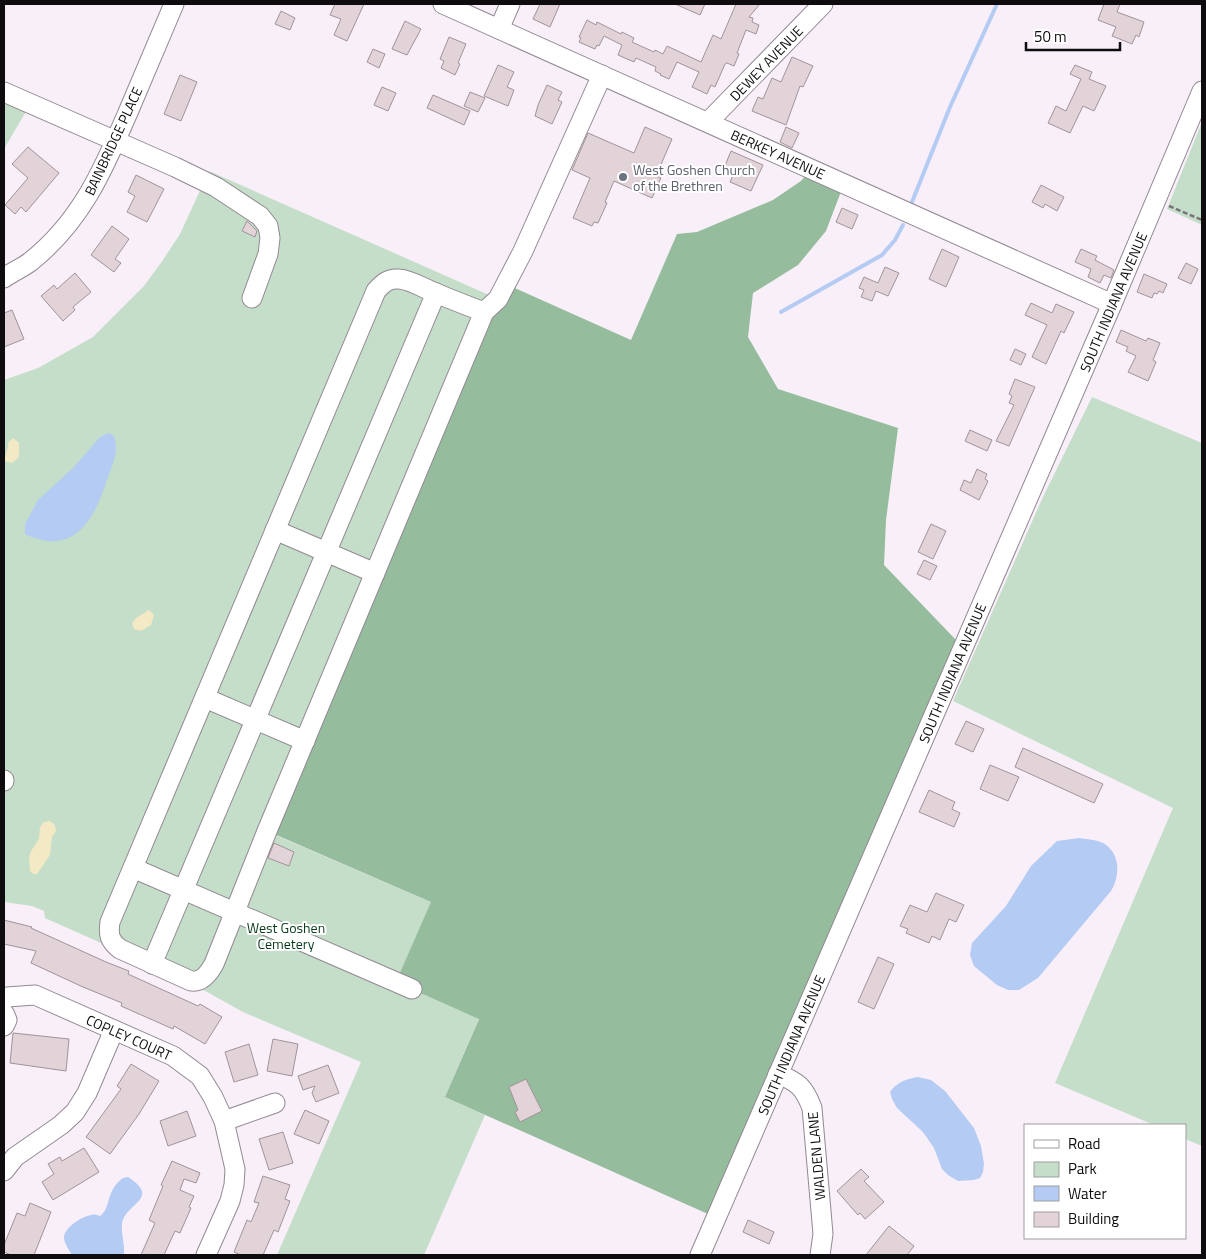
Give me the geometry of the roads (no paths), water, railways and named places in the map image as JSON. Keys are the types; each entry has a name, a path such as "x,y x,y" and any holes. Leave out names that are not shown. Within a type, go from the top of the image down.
{"street":[{"name":"BAINBRIDGE PLACE","path":"4,278 28,263 47,247 84,204 97,181 115,141 174,4"},
{"name":"BERKEY AVENUE","path":"443,4 1112,304"},
{"path":"500,29 510,4"},
{"name":"DEWEY AVENUE","path":"708,122 823,4"},
{"path":"484,312 400,279 383,282 376,290 110,922 109,936 112,942 120,949 191,982 200,980 211,970 484,312 498,299 523,251 602,75"},
{"name":"SOUTH INDIANA AVENUE","path":"700,1255 1112,304 1202,91"},
{"path":"4,92 175,167 216,187 260,216 268,226 270,238 268,254 252,298"},
{"path":"152,964 436,293"},
{"path":"275,530 375,573"},
{"path":"205,698 305,741"},
{"path":"133,868 412,990"},
{"name":"COPLEY COURT","path":"5,1000 36,995 173,1056 200,1076 213,1096 224,1121 235,1170 230,1201 206,1255"},
{"path":"4,1026 7,1020 5,1000"},
{"path":"4,1171 15,1156 61,1125 75,1112 87,1093 114,1030"},
{"name":"WALDEN LANE","path":"778,1074 796,1082 806,1093 812,1108 824,1234 820,1255"},
{"path":"224,1121 275,1103"}],"water":[{"path":"109,433 114,436 116,446 115,457 97,507 80,530 70,537 57,541 42,540 25,534 25,524 38,500 74,467 100,437"},
{"path":"1079,838 1103,843 1113,853 1116,859 1117,872 1111,891 1038,978 1019,990 1008,990 997,985 974,966 970,955 972,943 1006,906 1031,866 1057,841"},
{"path":"918,1077 931,1080 945,1091 974,1128 981,1146 984,1164 980,1178 958,1181 948,1175 942,1169 934,1148 923,1132 897,1108 890,1092 902,1082"},
{"path":"128,1177 138,1184 142,1191 142,1196 129,1211 122,1224 124,1255 72,1255 64,1239 67,1229 84,1217 100,1216 104,1212 117,1183 123,1178"}],"waterway":[{"path":"912,202 950,107 997,4"},
{"path":"781,312 882,255 895,240 903,225"}],"place":[{"name":"West Goshen Church of the Brethren","path":"623,177"}],"park label":[{"name":"West Goshen Cemetery","path":"286,936"}]}
